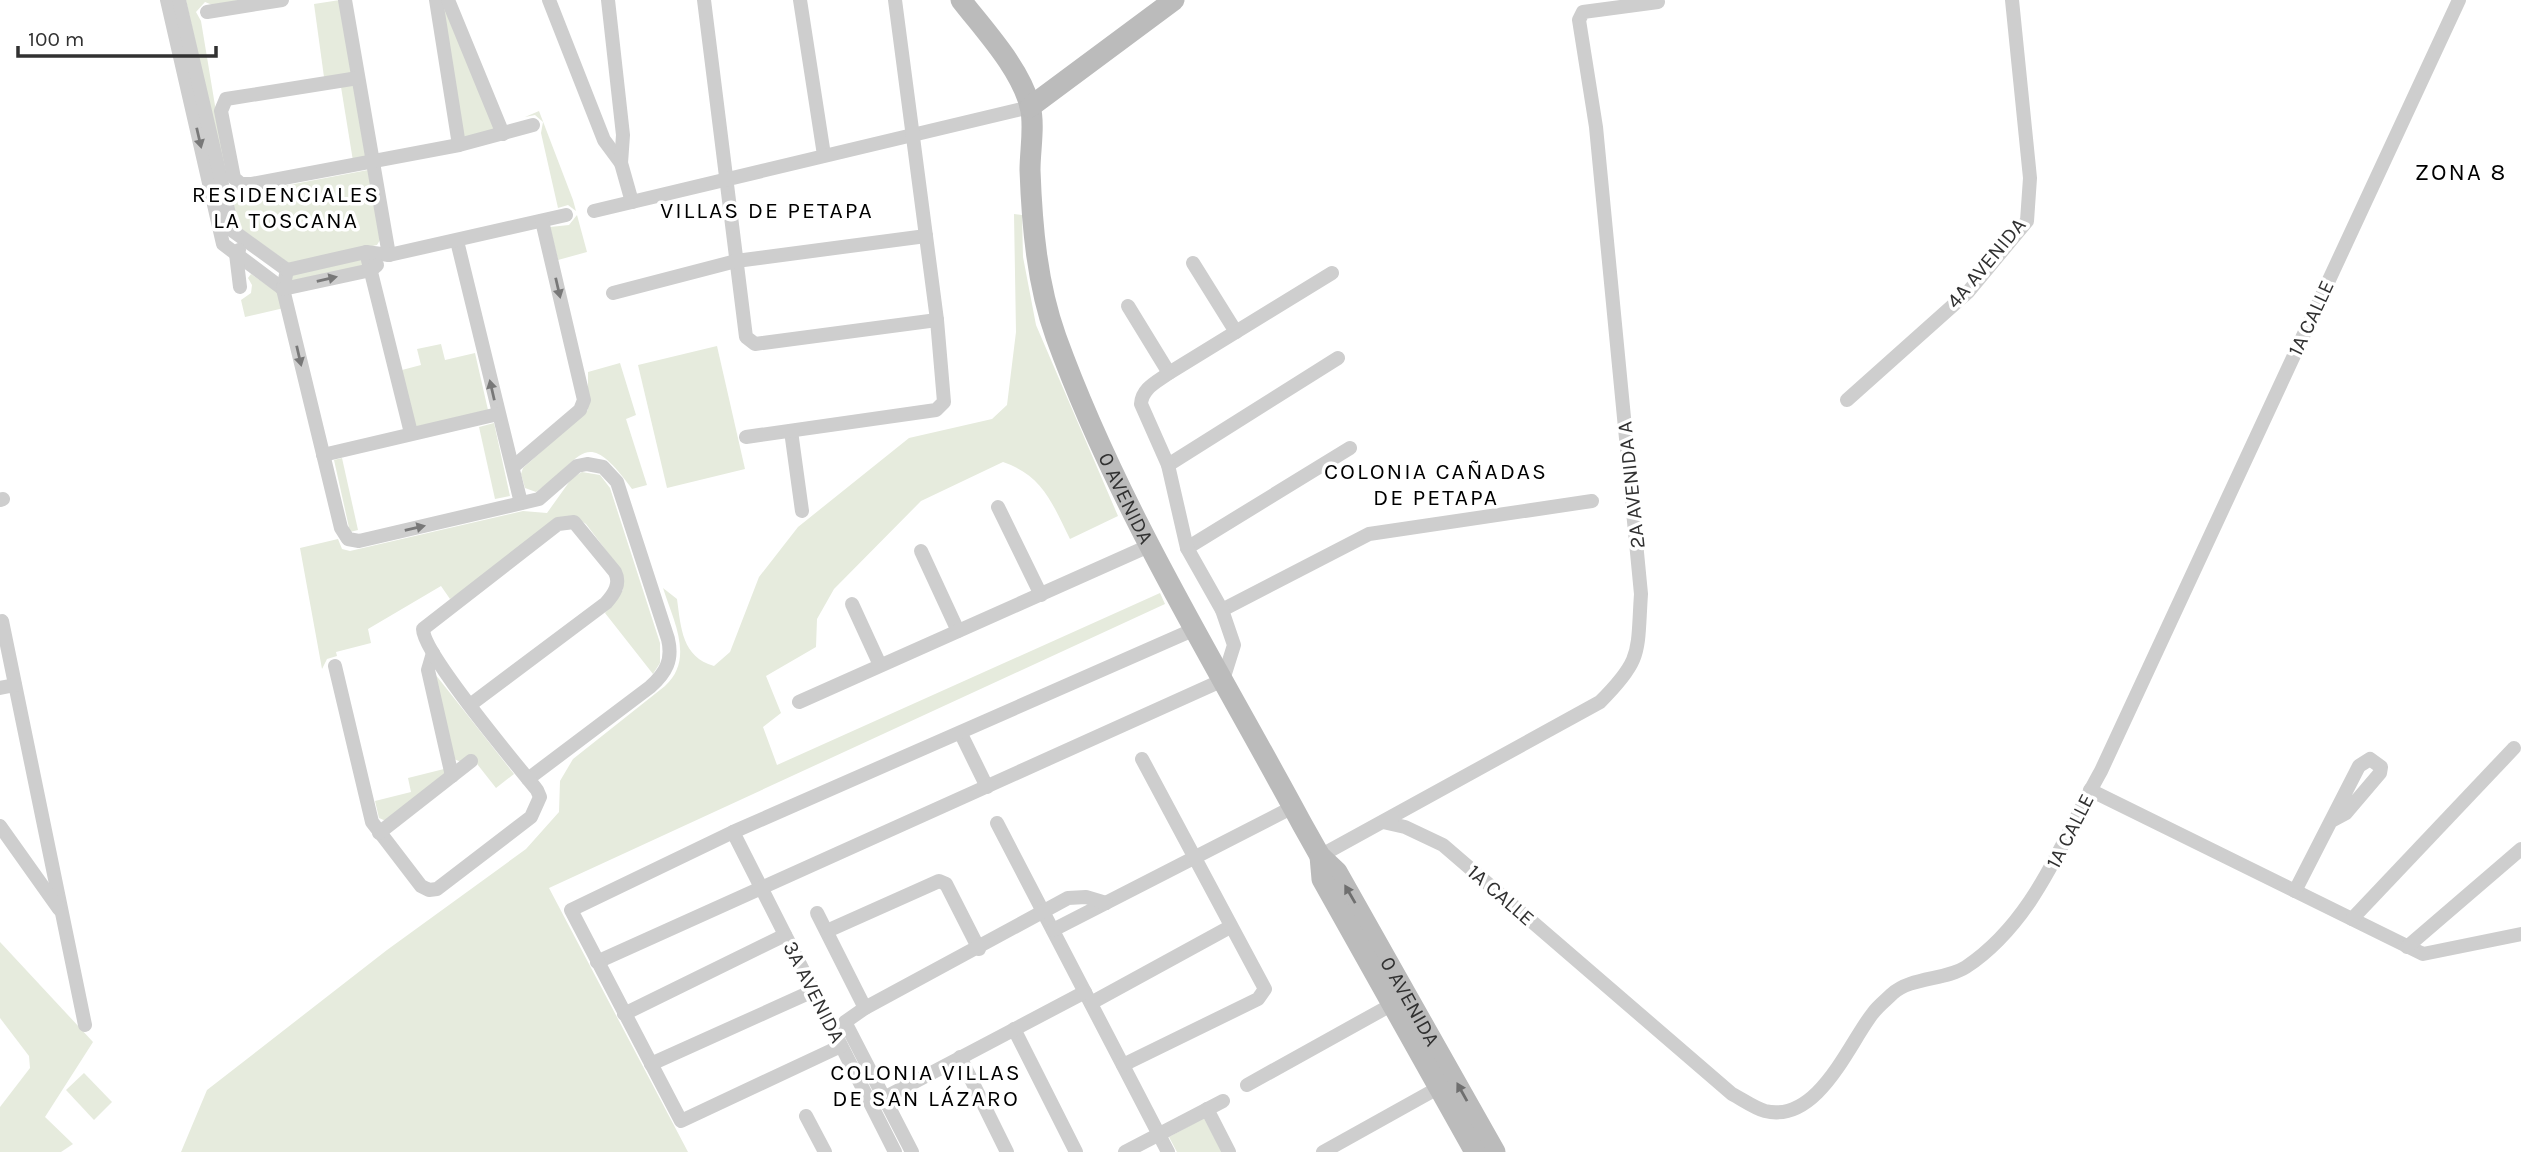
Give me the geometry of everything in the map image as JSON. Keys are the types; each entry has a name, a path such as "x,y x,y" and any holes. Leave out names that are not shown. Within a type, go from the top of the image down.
{"main road":[{"path":"961,0 1007,62 1030,107 1174,0"},
{"name":"0 AVENIDA","path":"1030,107 1030,171 1035,247 1043,294 1075,387 1151,545 1195,629 1320,856 1337,872 1400,1001 1438,1088 1475,1152"},
{"name":"0 AVENIDA","path":"1400,1001 1495,1152"}],"street":[{"path":"167,0 223,244 283,289 371,270 389,255"},
{"path":"179,0 233,231 286,270 366,252 389,255 566,215"},
{"path":"207,12 282,0"},
{"path":"345,0 389,255"},
{"path":"436,0 460,145"},
{"path":"448,0 503,134"},
{"path":"549,0 604,140 621,163"},
{"path":"608,0 623,135 621,163 632,202"},
{"path":"704,0 744,333 755,344 937,320"},
{"path":"800,0 824,155"},
{"path":"746,436 939,408 945,399 895,0"},
{"name":"4A AVENIDA","path":"1847,400 1968,292 2027,220 2030,178 2012,0"},
{"name":"1A CALLE","path":"1384,822 1405,827 1443,845 1732,1094 1767,1111 1796,1108 1819,1091 1846,1058 1873,1013 1895,990 1965,968 2003,937 2042,885 2090,790 2459,0"},
{"name":"2A AVENIDA A","path":"1320,856 1600,702 1622,681 1637,655 1641,594 1639,567 1597,127 1579,20 1583,12 1596,9 1658,2"},
{"path":"358,78 228,98 221,111 232,173 241,184 374,163 460,145 533,125"},
{"path":"594,211 1030,107"},
{"path":"513,467 580,410 584,400 542,221"},
{"path":"613,293 736,261 926,236"},
{"path":"240,287 236,254 246,240"},
{"path":"457,241 521,503"},
{"path":"366,252 411,433"},
{"path":"1193,263 1236,332"},
{"path":"286,270 283,289 323,455 342,530 353,541 543,498 577,466 598,465 611,474 619,487 670,653 667,666 660,678 528,779"},
{"path":"597,962 1223,680 1234,645 1222,611 1188,548 1168,464 1141,404 1146,389 1169,373 1332,273"},
{"path":"1128,306 1169,373"},
{"path":"1168,464 1338,358"},
{"path":"323,455 498,414"},
{"path":"791,431 802,511"},
{"path":"1188,548 1350,448"},
{"path":"1222,611 1369,534 1592,501"},
{"path":"999,507 1041,595"},
{"path":"335,666 372,822 421,886 429,890 436,889 535,813 539,794 470,705 433,653 423,629 562,522 569,521 578,525 615,572 617,585 606,603 470,705"},
{"path":"799,702 1151,545"},
{"path":"921,551 958,631"},
{"path":"852,604 880,665"},
{"path":"2,621 85,1025"},
{"path":"841,1046 681,1121 573,914 574,906 733,832 1195,629"},
{"path":"433,653 428,670 452,776"},
{"path":"0,688 15,685"},
{"path":"961,733 987,787"},
{"path":"2352,919 2514,748"},
{"path":"1123,1065 1263,995 1265,989 1142,759"},
{"path":"379,833 471,761"},
{"path":"2090,790 2423,954 2521,934"},
{"path":"1053,930 1293,807"},
{"path":"2295,891 2333,820"},
{"path":"997,823 1168,1152"},
{"path":"0,826 62,913"},
{"name":"3A AVENIDA","path":"733,832 895,1152"},
{"path":"2407,947 2521,849"},
{"path":"827,931 939,881 946,884 979,949"},
{"path":"912,1152 845,1022 865,1008 979,949 1068,898 1086,897 1106,903"},
{"path":"817,913 865,1008"},
{"path":"884,1098 1014,1029 1088,997 1230,927"},
{"path":"624,1014 785,935"},
{"path":"651,1064 813,991"},
{"path":"1247,1085 1400,1001"},
{"path":"1014,1029 1076,1152"},
{"path":"960,1057 1007,1152"},
{"path":"1323,1152 1438,1088"},
{"path":"1125,1152 1223,1101"},
{"path":"1207,1109 1228,1152"},
{"path":"806,1116 825,1152"}],"shaded area":[{"path":"186,0 252,0 215,6 205,2 196,12 201,21 230,196 368,170 380,240 377,245 290,264 236,225"},
{"path":"340,0 352,73 324,77 314,4"},
{"path":"436,0 448,0 503,134 459,145"},
{"path":"355,85 367,158 353,161 341,87"},
{"path":"539,111 576,211 568,205 558,208 541,133 543,122 535,115 525,117"},
{"path":"1014,214 1022,215 1023,257 1036,325 1118,516 1070,539 1045,492 1028,475 1003,462 921,501 834,589 817,619 816,647 766,676 781,713 763,727 777,765 1160,593 1165,604 549,888 688,1152 181,1152 207,1090 387,950 526,849 559,812 560,781 573,759 665,686 674,675 679,664 679,639 663,588 677,599 682,631 689,648 703,662 714,666 730,652 759,577 798,527 909,438 992,419 1007,405 1016,332"},
{"path":"577,215 587,252 558,260 550,227 569,225"},
{"path":"366,252 371,270 283,289 287,270"},
{"path":"251,274 281,295 284,308 245,317 241,300 251,293 252,285 248,278"},
{"path":"441,344 445,360 475,353 488,410 415,427 402,370 421,365 417,349"},
{"path":"717,346 745,469 667,488 638,365"},
{"path":"620,363 636,415 626,419 647,485 632,489 616,468 592,452 574,460 536,492 525,488 521,474 523,468 588,410 588,372"},
{"path":"494,423 510,496 495,499 479,427"},
{"path":"342,458 358,530 350,532 334,460"},
{"path":"582,472 600,475 610,488 660,643 660,663 653,674 605,613 623,590 618,566 586,524 577,518 450,599 441,586 368,629 371,643 336,652 337,656 327,659 322,669 300,548 338,539 342,549 350,551 523,511 547,513 572,478"},
{"path":"435,674 514,774 496,788 470,755 461,762 454,759"},
{"path":"444,769 445,774 386,821 379,818 375,801 411,792 408,778"},
{"path":"0,942 93,1042 45,1117 73,1144 61,1152 0,1152 0,1107 30,1068 29,1056 0,1018"},
{"path":"84,1073 112,1102 94,1120 66,1090"},
{"path":"1204,1118 1222,1152 1177,1152 1169,1137"}],"district":[{"name":"ZONA 8","path":"2461,172"},
{"name":"RESIDENCIALES LA TOSCANA","path":"286,207"},
{"name":"VILLAS DE PETAPA","path":"767,210"},
{"name":"COLONIA CAÑADAS DE PETAPA","path":"1436,484"},
{"name":"COLONIA VILLAS DE SAN LÁZARO","path":"926,1085"}]}
